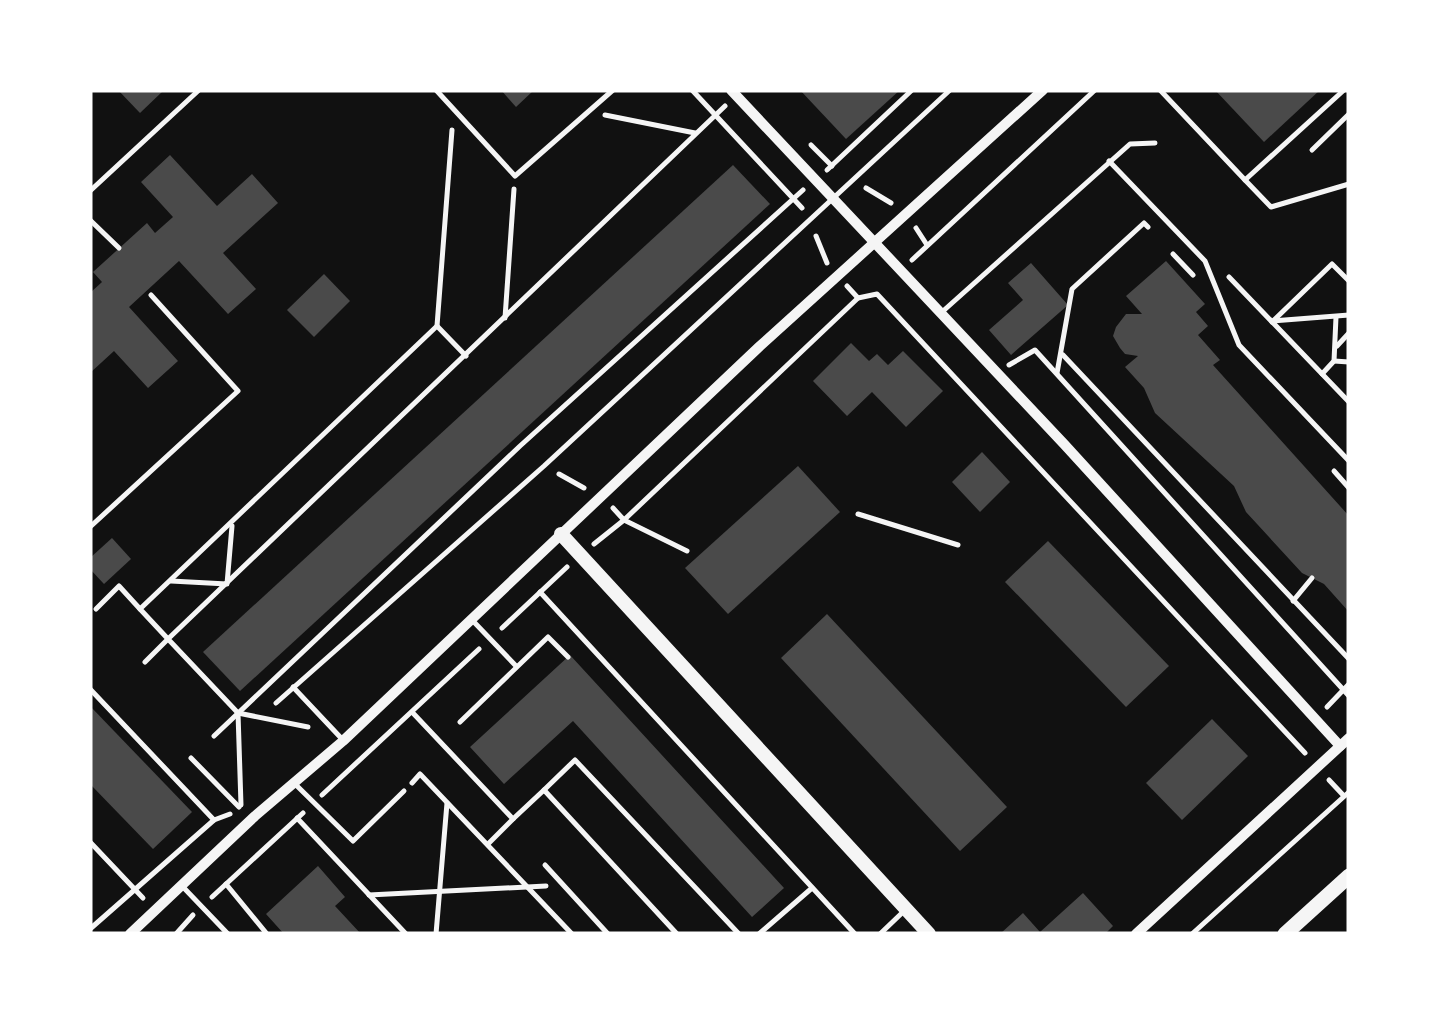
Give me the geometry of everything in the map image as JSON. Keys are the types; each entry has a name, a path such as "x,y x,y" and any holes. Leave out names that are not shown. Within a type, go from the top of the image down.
{"main road":[{"path":"1285,934 1349,876"}],"street":[{"path":"130,934 1042,90"},
{"path":"734,93 1344,742 1136,934"},
{"path":"561,534 929,934"}],"lane":[{"path":"436,90 515,176 612,90"},
{"path":"276,703 544,466 950,90"},
{"path":"1312,150 1349,114"},
{"path":"940,314 1130,144 1155,143"},
{"path":"1109,161 1205,261 1239,344 1349,461"},
{"path":"90,527 238,390 150,295"},
{"path":"858,514 958,545"},
{"path":"471,619 516,666"},
{"path":"460,722 548,637 568,658"},
{"path":"293,686 343,740"},
{"path":"294,783 353,842 404,791"},
{"path":"546,865 608,934"},
{"path":"181,885 228,934"},
{"path":"880,934 906,909"}],"path":[{"path":"90,191 199,90"},
{"path":"692,90 794,197 810,218 828,265 858,298"},
{"path":"214,736 520,446 912,90"},
{"path":"909,263 1095,90"},
{"path":"1160,90 1271,207 1349,184"},
{"path":"1245,180 1344,90"},
{"path":"145,662 504,320 734,93"},
{"path":"140,609 437,326 454,109"},
{"path":"588,112 695,133"},
{"path":"504,320 515,176"},
{"path":"90,220 119,248"},
{"path":"1057,374 1072,289 1144,223 1155,235"},
{"path":"1167,248 1202,284"},
{"path":"1217,264 1349,402"},
{"path":"1272,322 1332,264 1349,282"},
{"path":"687,550 624,520 858,298 877,294 1347,794 1192,934"},
{"path":"1322,374 1334,361 1336,316"},
{"path":"1272,322 1349,316"},
{"path":"437,326 466,356"},
{"path":"1335,349 1349,332"},
{"path":"997,353 1009,365 1035,350 1346,687 1349,696"},
{"path":"1063,355 1349,659"},
{"path":"1334,361 1348,361"},
{"path":"1323,460 1349,488"},
{"path":"227,584 232,522"},
{"path":"1293,601 1312,578"},
{"path":"170,581 227,584"},
{"path":"96,608 119,586 238,713 332,732"},
{"path":"540,592 856,934"},
{"path":"90,689 214,820"},
{"path":"412,712 513,819"},
{"path":"238,713 241,809"},
{"path":"191,758 241,809"},
{"path":"488,844 575,760 739,934"},
{"path":"404,791 420,774 572,934"},
{"path":"544,790 678,934"},
{"path":"436,934 448,802"},
{"path":"90,929 214,820 241,809"},
{"path":"297,818 406,934"},
{"path":"90,842 134,888"},
{"path":"226,884 268,934"},
{"path":"370,895 564,886"},
{"path":"759,934 812,888"}],"building":[{"path":"118,90 164,90 140,113"},
{"path":"501,90 534,90 516,107"},
{"path":"800,90 900,90 846,139"},
{"path":"1215,90 1320,90 1264,142"},
{"path":"170,155 217,206 252,174 278,203 223,253 256,289 228,314 179,261 129,307 178,361 148,388 114,351 90,373 90,293 102,282 93,272 147,223 155,233 173,217 141,182"},
{"path":"733,165 770,204 240,691 203,652"},
{"path":"1166,261 1205,304 1196,312 1208,326 1198,335 1220,360 1213,365 1349,516 1349,612 1324,584 1302,573 1246,512 1234,486 1155,413 1144,388 1125,367 1138,356 1125,354 1113,336 1126,314 1142,314 1126,296"},
{"path":"1031,263 1068,305 1011,355 989,330 1023,300 1008,283"},
{"path":"324,274 350,301 314,337 287,310"},
{"path":"851,343 869,361 877,354 888,365 903,351 943,391 906,427 872,392 847,416 813,381"},
{"path":"982,452 1010,482 980,512 952,482"},
{"path":"798,466 840,512 728,614 685,568"},
{"path":"112,538 131,559 104,584 90,569 90,558"},
{"path":"1048,541 1169,666 1126,707 1005,582"},
{"path":"827,614 1007,807 960,851 781,658"},
{"path":"570,655 784,888 752,917 573,721 504,784 470,747"},
{"path":"90,706 192,812 153,849 90,784"},
{"path":"1212,719 1248,756 1182,820 1146,783"},
{"path":"318,866 345,897 335,906 361,934 284,934 266,914"},
{"path":"1083,893 1113,926 1105,934 1000,934 1023,913 1040,932"}]}
